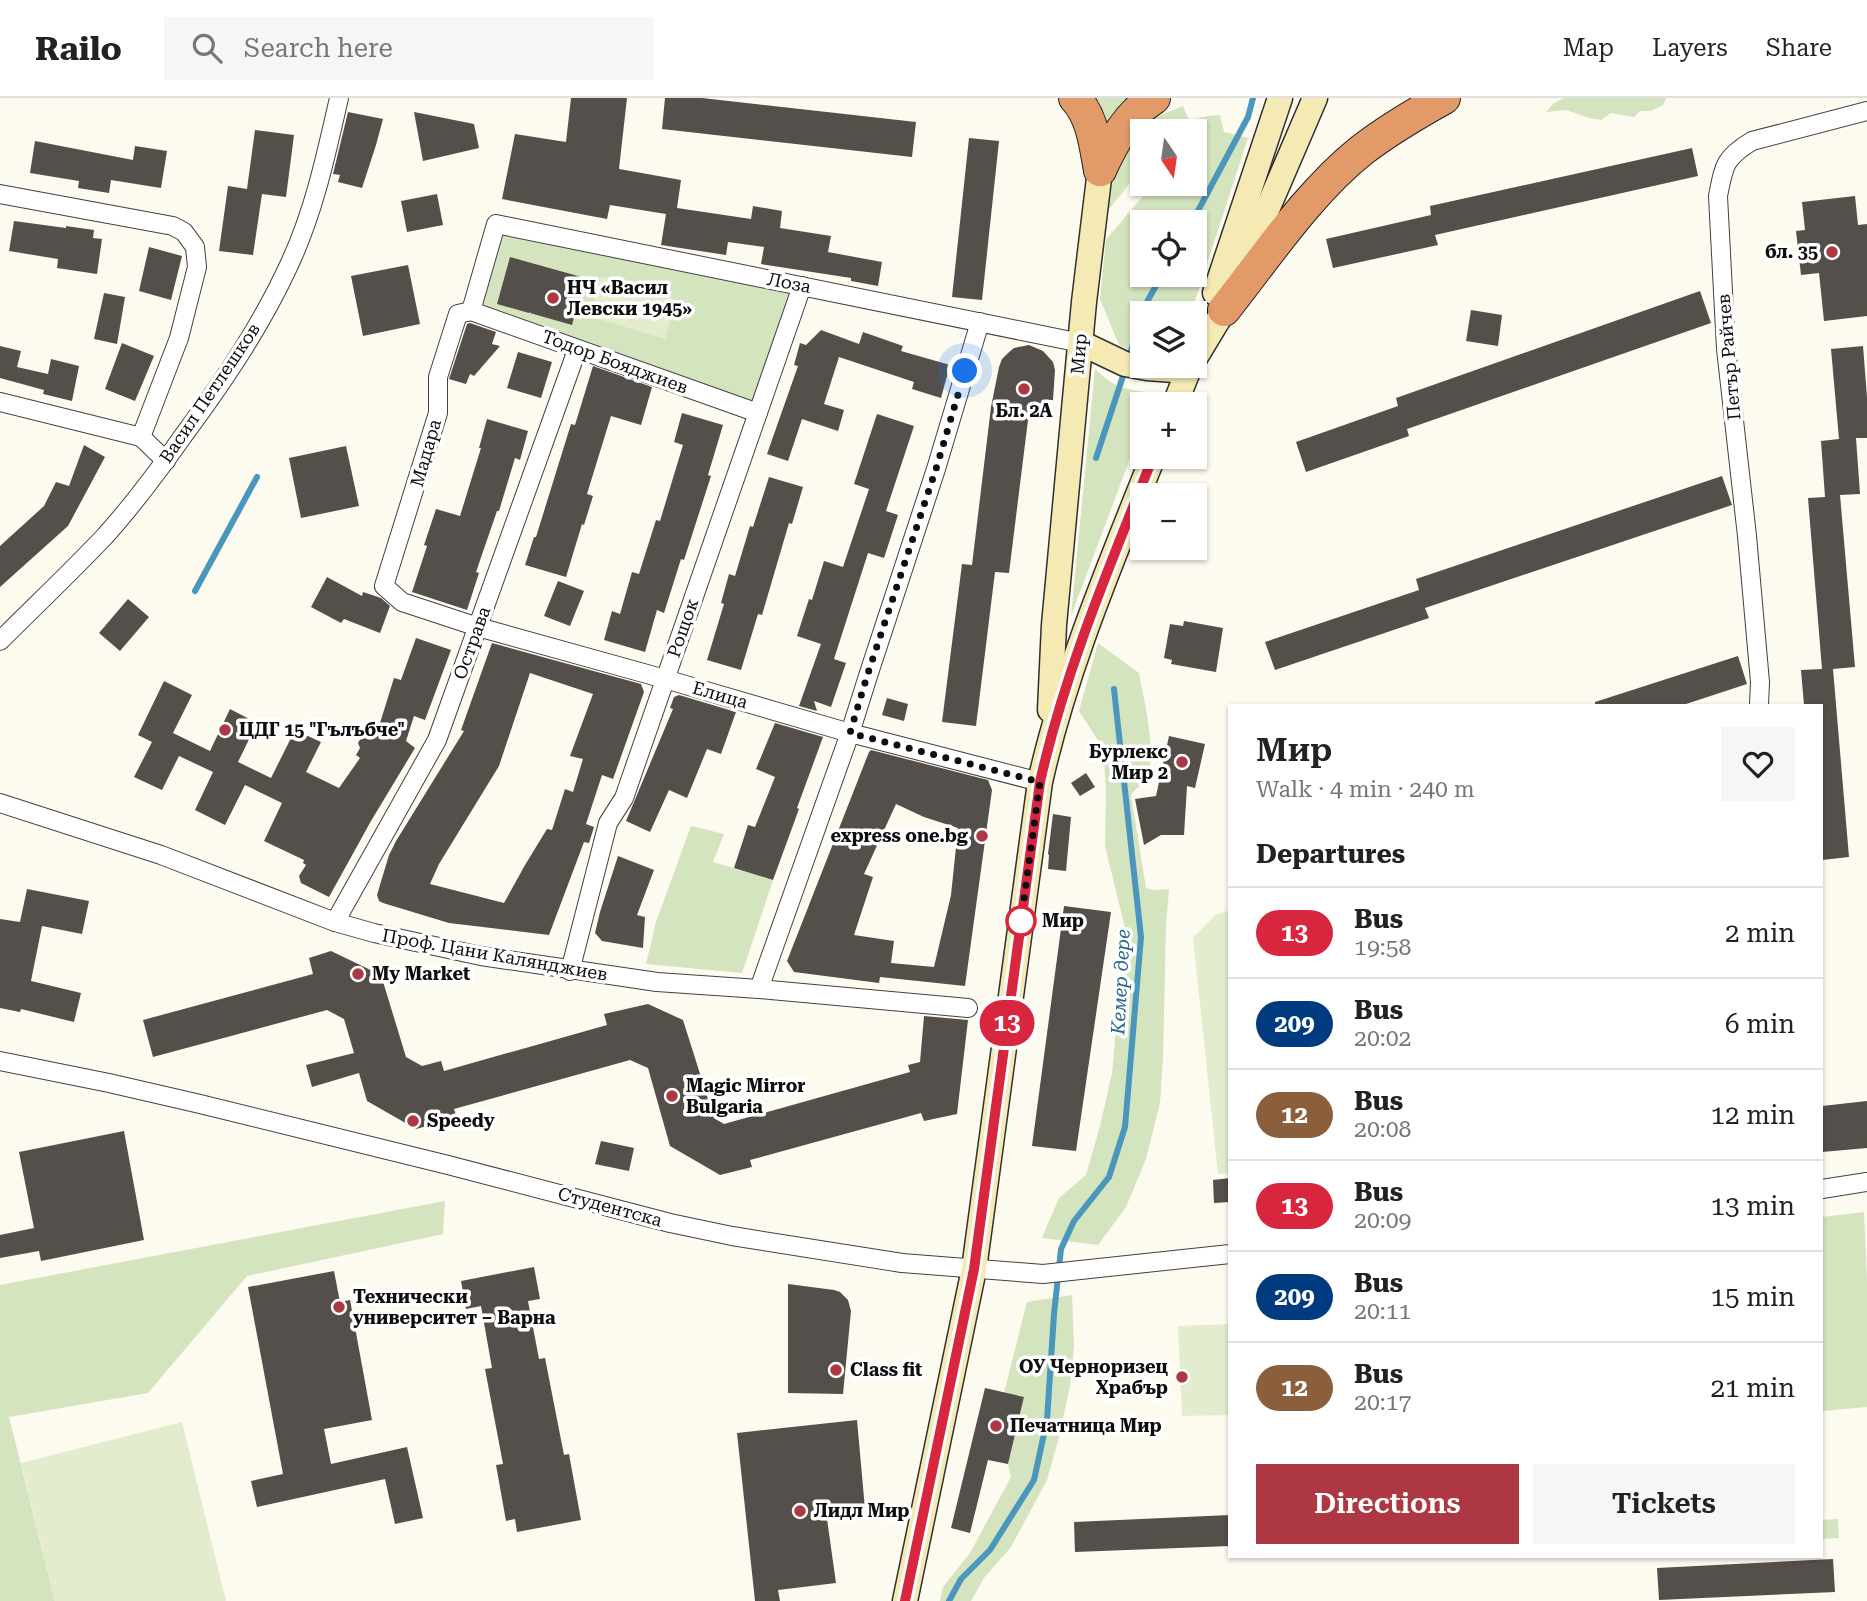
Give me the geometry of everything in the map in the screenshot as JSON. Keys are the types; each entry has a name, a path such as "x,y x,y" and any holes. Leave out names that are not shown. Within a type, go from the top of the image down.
{"highway":[{"path":"1075,98 1089,120 1100,170"},
{"path":"1100,170 1123,127 1139,109 1154,98"},
{"path":"1224,310 1308,203 1339,170 1402,121 1444,98"}],"street":[{"name":"Васил Петлешков","path":"0,641 105,535 166,461 232,367 272,300 304,228 321,174 339,98"},
{"path":"1207,317 1280,98"},
{"path":"1207,338 1224,310 1315,98"},
{"name":"Петър Райчев","path":"1759,704 1760,682 1747,536 1726,349 1717,196 1728,159 1736,150 1752,141 1867,111"},
{"name":"Мир","path":"1047,749 1054,625 1088,265 1100,170"},
{"path":"0,194 173,226 184,232 195,247 197,267 179,338 141,438"},
{"name":"Лоза","path":"496,224 1081,343"},
{"name":"Мадара","path":"402,603 384,586 438,413 438,377 458,314 471,311 496,224"},
{"name":"Рощок","path":"570,971 608,823 624,799 802,286"},
{"name":"Тодор Бояджиев","path":"471,311 758,413"},
{"path":"759,989 850,733 936,469 980,322"},
{"path":"1081,343 1130,365"},
{"name":"Острава","path":"335,922 437,740 578,350"},
{"path":"0,402 141,438 166,461"},
{"name":"Мир","path":"905,1601 974,1269 1040,782 1047,749 1078,651 1148,469"},
{"name":"Елица","path":"402,603 850,733 1040,782"},
{"name":"Проф. Цани Калянджиев","path":"0,803 161,855 335,922 481,956 657,982 968,1008"},
{"name":"Студентска","path":"0,1061 200,1104 670,1223 732,1236 902,1263 1043,1274 1228,1254"},
{"path":"1823,1189 1867,1182"}],"green space":[{"path":"1091,98 1139,98 1103,147"},
{"path":"1563,98 1666,98 1663,105 1651,111 1640,111 1634,117 1611,113 1601,120 1566,110 1546,112"},
{"path":"1183,106 1189,119 1146,119"},
{"path":"1220,115 1224,132 1248,138 1207,264 1207,210 1131,210 1143,196 1208,196 1208,119 1195,119"},
{"path":"1130,143 1130,183 1101,219 1108,175"},
{"path":"1130,211 1130,287 1199,287 1195,301 1130,301 1130,350 1119,345 1100,299 1106,240"},
{"path":"496,224 802,286 758,413 471,311"},
{"path":"601,276 677,300 665,339 589,316"},
{"path":"1095,369 1122,387 1145,392 1130,392 1130,459 1071,616"},
{"path":"1098,643 1139,673 1149,727 1151,757 1146,779 1131,795 1146,888 1169,889 1160,1103 1146,1159 1126,1207 1098,1245 1042,1238 1059,1198 1086,1175 1112,1073 1125,928 1105,846 1106,790 1103,748 1079,711"},
{"path":"691,826 724,834 713,862 773,880 742,973 646,964 656,922"},
{"path":"1228,911 1228,1173 1218,1174 1193,938 1215,915"},
{"path":"445,1201 443,1234 247,1276 148,1393 9,1417 55,1601 0,1601 0,1285"},
{"path":"1864,1212 1867,1407 1823,1411 1823,1217"},
{"path":"1072,1295 1074,1346 1070,1386 1047,1480 1011,1547 984,1578 971,1601 940,1601 943,1587 970,1553 1011,1477 1008,1464 1024,1398 1004,1393 1027,1302"},
{"path":"1228,1324 1228,1415 1182,1416 1178,1326"},
{"path":"182,1422 226,1601 55,1601 21,1463"},
{"path":"1838,1519 1839,1538 1823,1539 1823,1520"}],"building":[{"path":"571,98 627,98 619,169 681,180 677,208 751,219 753,206 782,211 780,228 831,236 828,252 882,262 878,286 851,281 851,278 761,264 764,247 728,242 726,255 661,245 666,214 610,205 607,219 502,199 515,134 566,142"},
{"path":"665,98 702,98 916,122 912,157 662,129"},
{"path":"348,112 383,119 362,188 338,182 340,175 333,174"},
{"path":"414,112 474,124 479,148 423,161"},
{"path":"255,130 294,135 286,197 262,194 253,255 219,251 228,186 247,189"},
{"path":"969,138 999,141 982,300 952,297"},
{"path":"35,141 133,160 135,146 167,151 161,188 111,180 109,193 78,188 79,181 30,173"},
{"path":"1692,148 1698,176 1435,235 1438,245 1333,268 1326,239 1431,215 1430,206"},
{"path":"437,194 443,225 407,232 401,201"},
{"name":"бл. 35","path":"1855,196 1858,225 1867,224 1867,316 1824,321 1819,273 1801,275 1796,231 1805,230 1802,202"},
{"path":"14,221 94,230 93,238 102,239 97,274 57,268 58,259 9,251"},
{"path":"149,247 182,256 171,300 139,291"},
{"path":"510,257 585,278 572,325 530,313 531,311 529,313 497,304"},
{"path":"408,265 420,324 363,336 351,276"},
{"path":"1700,291 1711,323 1407,429 1409,436 1306,472 1296,442 1398,406 1396,398"},
{"path":"104,293 125,297 117,344 94,339"},
{"path":"1471,310 1502,315 1498,346 1466,341"},
{"path":"467,324 496,332 492,344 500,346 474,376 470,374 466,384 449,379"},
{"path":"821,330 859,344 863,332 903,346 901,351 950,365 941,398 912,389 914,382 839,357 824,404 844,410 838,431 802,419 788,461 767,454 798,366 794,365 800,343 806,345"},
{"path":"122,343 154,356 135,401 105,389"},
{"path":"1029,345 1043,351 1053,362 1053,400 1046,400 1044,414 1029,412 1009,573 995,572 976,726 942,722 962,564 972,565 991,407 999,367 1002,359 1014,348"},
{"path":"0,346 21,351 17,367 48,374 51,359 79,366 72,401 43,394 44,390 0,378"},
{"path":"1863,346 1867,438 1856,438 1860,494 1840,495 1855,667 1833,669 1849,857 1823,860 1823,704 1804,704 1801,670 1822,669 1808,498 1825,497 1821,441 1839,439 1831,349"},
{"path":"518,352 552,362 541,398 507,388"},
{"path":"593,366 652,387 641,425 611,416 587,494 593,496 566,577 525,565"},
{"path":"682,413 723,425 708,475 711,476 684,560 681,559 664,613 657,610 645,652 604,640 612,611 620,614 632,572 639,574 656,520 660,521 683,445 674,442"},
{"path":"877,414 914,426 886,511 898,515 884,558 868,553 834,659 846,663 831,707 814,701 817,711 799,706 821,644 797,636 824,561 843,567 869,489 854,484"},
{"path":"487,419 528,431 520,460 515,458 476,572 479,573 467,610 412,592 436,509 460,516"},
{"path":"84,445 105,457 68,526 0,587 0,546 44,506 56,482 69,486"},
{"path":"346,446 359,506 301,518 289,458"},
{"path":"1722,476 1732,505 1425,608 1429,618 1275,670 1265,642 1419,590 1416,579"},
{"path":"769,477 803,487 792,524 789,523 762,615 758,614 741,670 707,660 724,604 721,603 729,574 735,576"},
{"path":"327,577 362,596 363,592 381,598 390,606 380,633 344,619 341,623 311,607"},
{"path":"558,581 584,591 570,626 544,616"},
{"path":"128,599 149,617 120,651 99,633"},
{"path":"1184,621 1223,628 1216,672 1171,664 1172,660 1164,658 1170,624 1183,626"},
{"path":"416,638 451,650 425,720 414,716 406,741 415,748 329,897 301,883 299,876 306,865 304,860 264,841 282,803 245,785 225,825 195,810 213,772 179,756 162,790 134,777 152,742 138,735 164,681 192,695 173,733 210,751 230,709 257,723 238,762 271,778 295,730 321,742 306,772 339,788 360,758 356,755 360,748 358,743 373,718 380,723 394,678 401,680"},
{"path":"492,643 641,684 644,692 613,779 602,775 586,824 594,827 589,843 584,842 549,935 449,923 379,901 377,895 389,855 464,731 461,730","holes":["530,673 593,694 570,756 583,759 573,792 565,789 552,830 547,829 504,903 430,884 439,864 499,766"]},
{"path":"1738,656 1747,684 1686,704 1595,702"},
{"path":"679,695 736,712 721,754 707,749 687,798 669,790 650,832 626,821 673,709 670,708 674,697"},
{"path":"887,698 908,704 904,721 882,715"},
{"path":"775,723 823,737 773,880 734,868 748,825 755,827 775,777 756,769"},
{"path":"1169,736 1205,744 1195,788 1187,786 1184,835 1161,835 1144,845 1135,799 1156,796"},
{"path":"871,750 988,780 992,790 965,986 880,977 879,983 794,972 787,961","holes":["896,804 958,828 951,895 934,967 891,963 894,941 854,935 873,877 864,874"]},
{"path":"1086,773 1095,787 1080,796 1071,783"},
{"path":"1053,814 1071,817 1066,871 1048,869"},
{"path":"618,856 654,870 637,915 645,917 643,948 602,941 595,933"},
{"path":"27,889 89,901 82,934 42,926 31,981 81,993 74,1022 21,1009 20,1012 0,1008 0,919 20,922"},
{"path":"1064,906 1111,912 1076,1151 1032,1146"},
{"path":"331,951 381,975 406,1057 422,1066 441,1061 444,1071 607,1025 604,1014 648,1004 683,1020 714,1118 724,1124 910,1072 908,1065 920,1062 924,1016 968,1020 957,1114 924,1121 921,1113 750,1160 752,1167 720,1175 670,1146 648,1068 630,1060 454,1109 457,1118 416,1129 367,1101 359,1073 312,1087 306,1065 354,1053 344,1019 327,1010 153,1057 143,1020 313,974 309,958"},
{"path":"1867,1101 1867,1148 1823,1152 1823,1106"},
{"path":"124,1131 144,1240 41,1261 39,1251 0,1258 0,1235 34,1228 19,1152"},
{"path":"601,1141 634,1148 629,1171 595,1164"},
{"path":"1228,1178 1228,1202 1214,1203 1213,1180"},
{"path":"534,1267 540,1299 528,1301 539,1359 545,1358 564,1455 569,1454 581,1520 517,1532 515,1519 506,1521 496,1465 503,1464 485,1369 492,1368 481,1306 466,1309 461,1281"},
{"path":"334,1271 340,1302 350,1300 372,1420 324,1429 331,1464 407,1447 423,1518 395,1524 385,1479 257,1507 251,1481 283,1474 248,1287"},
{"path":"788,1284 834,1290 848,1300 851,1311 843,1394 788,1393"},
{"name":"Печатница Мир","path":"985,1388 1024,1397 1008,1464 988,1460 970,1533 951,1528"},
{"name":"Лидл Мир","path":"857,1420 865,1509 843,1512 844,1518 827,1519 836,1583 778,1590 780,1601 755,1601 737,1433"},
{"path":"1228,1515 1228,1546 1075,1552 1074,1522"},
{"path":"1833,1559 1835,1592 1659,1600 1657,1568"}],"waterway":[{"name":"Кемер дере","path":"1198,210 1248,117 1253,98"},
{"name":"Кемер дере","path":"1148,301 1155,287"},
{"name":"Кемер дере","path":"1128,360 1130,354"},
{"name":"Кемер дере","path":"1096,458 1125,370"},
{"path":"195,591 257,477"},
{"name":"Кемер дере","path":"949,1601 961,1579 990,1550 1034,1480 1047,1420 1061,1249 1074,1221 1109,1177 1125,1127 1141,937 1114,689"}],"bus line":[{"name":"13","path":"905,1601 974,1269 1040,782 1047,749 1078,651 1148,469"}],"place":[{"name":"бл. 35","path":"1832,252"},
{"name":"НЧ «Васил Левски 1945»","path":"553,298"},
{"name":"Бл. 2А","path":"1024,389"},
{"name":"ЦДГ 15 \"Гълъбче\"","path":"225,730"},
{"name":"Бурлекс Мир 2","path":"1182,762"},
{"name":"express one.bg","path":"982,836"},
{"name":"Мир","path":"1021,921"},
{"name":"My Market","path":"358,974"},
{"name":"Magic Mirror Bulgaria","path":"672,1096"},
{"name":"Speedy","path":"413,1121"},
{"name":"Технически университет – Варна","path":"339,1307"},
{"name":"Class fit","path":"836,1370"},
{"name":"ОУ Черноризец Храбър","path":"1182,1377"},
{"name":"Печатница Мир","path":"996,1426"},
{"name":"Лидл Мир","path":"800,1511"}],"route":[{"path":"965,371 850,733 1040,782 1021,921"}]}
